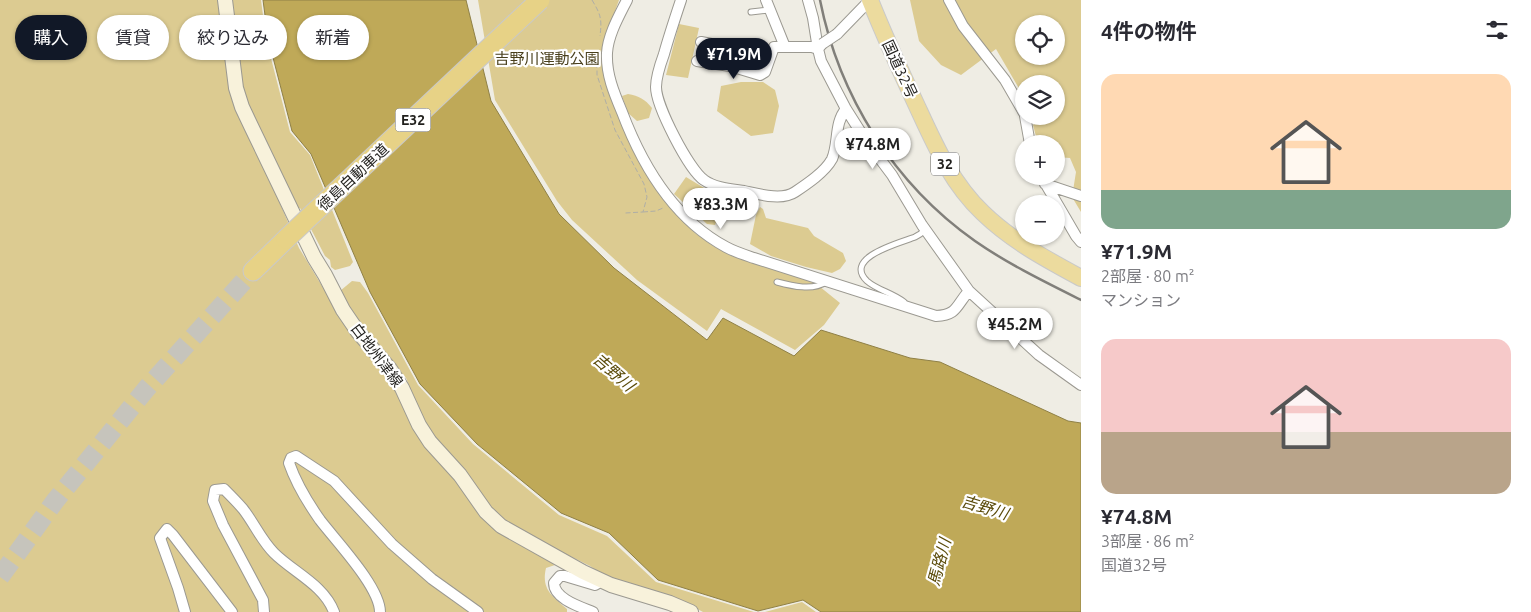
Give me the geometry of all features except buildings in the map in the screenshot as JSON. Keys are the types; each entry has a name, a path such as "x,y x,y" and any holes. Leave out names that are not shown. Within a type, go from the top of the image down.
{"highway":[{"name":"徳島自動車道","path":"253,271 540,0"},
{"name":"国道32号","path":"870,0 937,150 956,182 982,213 1016,241 1081,278"}],"main road":[{"name":"白地州津線","path":"225,0 232,63 236,88 242,107 314,257 326,275 343,310 358,332 390,369 430,442 460,475 486,512 501,526 602,581 670,603 691,612"}],"street":[{"path":"627,0 611,36 608,48 608,73 624,118 639,152 656,181 672,202 697,228 728,248 826,282 936,316 948,315 959,307 969,291"},
{"path":"681,0 657,77 656,96 662,112 691,166 702,179 717,186 758,194 784,196 793,194 820,173 833,157 840,118 846,109"},
{"path":"808,0 820,47 821,61 846,109 969,291 1039,355 1081,386"},
{"path":"697,61 730,66 760,75 765,72 774,47 820,47 837,34 870,0"},
{"path":"949,0 963,26 1005,80 1015,98"},
{"path":"767,5 785,47"},
{"path":"701,42 732,48 730,66"},
{"path":"1046,185 1081,242"},
{"path":"1055,185 1081,196"},
{"path":"380,612 380,603 374,592 349,556 320,520 306,498 291,469 289,463 291,458 296,456 334,481 392,544 432,579 478,612"},
{"path":"264,612 263,600 223,525 213,501 215,490 224,489 242,509 275,554 304,576 323,595 334,612"},
{"path":"185,612 160,538 167,529 232,612"},
{"path":"593,612 569,602 556,591 554,583 560,576 595,585 602,581"}],"lane":[{"path":"751,12 767,5"},
{"path":"907,307 903,301 869,282 863,276 862,264 865,259 887,246 917,236 926,230"},
{"path":"778,282 810,287 826,282"}],"path":[{"path":"592,0 600,15 602,27 600,33"},
{"path":"643,212 656,211 672,202"}],"green space":[{"path":"0,0 219,0 223,15 179,15 179,60 234,60 255,145 299,248 351,334 397,386 497,530 555,565 546,568 546,587 567,609 567,612 0,612"},
{"path":"228,0 261,0 263,15 230,15"},
{"name":"吉野川運動公園","path":"478,0 619,0 608,36 604,63 660,191 695,233 713,246 732,256 814,282 840,303 824,325 795,350 721,309 707,331 637,280 572,220 557,201 495,100"},
{"path":"910,0 1081,0 1081,212 1072,197 1076,172 1070,158 1065,158 1065,135 1036,135 1033,125 1065,125 1065,75 1015,75 1015,82 996,49 961,75 941,65 919,41"},
{"path":"679,24 699,28 688,78 666,75"},
{"path":"237,60 271,60 290,132 310,155 353,262 350,266 335,270 331,267 330,260 325,256 300,208 296,209 243,102"},
{"path":"741,82 763,82 775,90 779,106 773,133 751,136 717,111 721,86"},
{"path":"628,94 642,98 652,108 649,118 637,121 628,113 622,96"},
{"path":"686,177 719,197 714,206 720,211 715,225 707,224 674,194"},
{"path":"760,207 763,209 766,218 808,228 814,236 843,253 846,261 840,269 832,273 771,256 750,244 756,215"},
{"path":"352,281 360,282 368,293 418,385 473,444 559,515 607,536 656,582 754,612 703,612 690,605 606,577 590,566 501,522 425,427 406,378 360,328 340,291"},
{"path":"802,602 816,612 765,612"}],"water":[{"path":"263,0 466,0 491,101 559,214 614,268 707,340 723,318 794,356 821,330 910,358 940,362 1068,421 1081,423 1081,612 821,612 803,600 758,611 658,580 609,533 561,513 477,444 420,384 370,292 311,154 292,131 274,60 287,60 287,15 265,15"}],"tunnel":[{"path":"0,577 55,501 147,388 253,271"}],"railway":[{"path":"820,0 829,36 841,70 856,103 874,135 895,165 919,193 975,241 1000,257 1081,300"}],"water label":[{"name":"吉野川","path":"614,372"},
{"name":"吉野川","path":"985,507"},
{"name":"馬路川","path":"939,562"}]}
